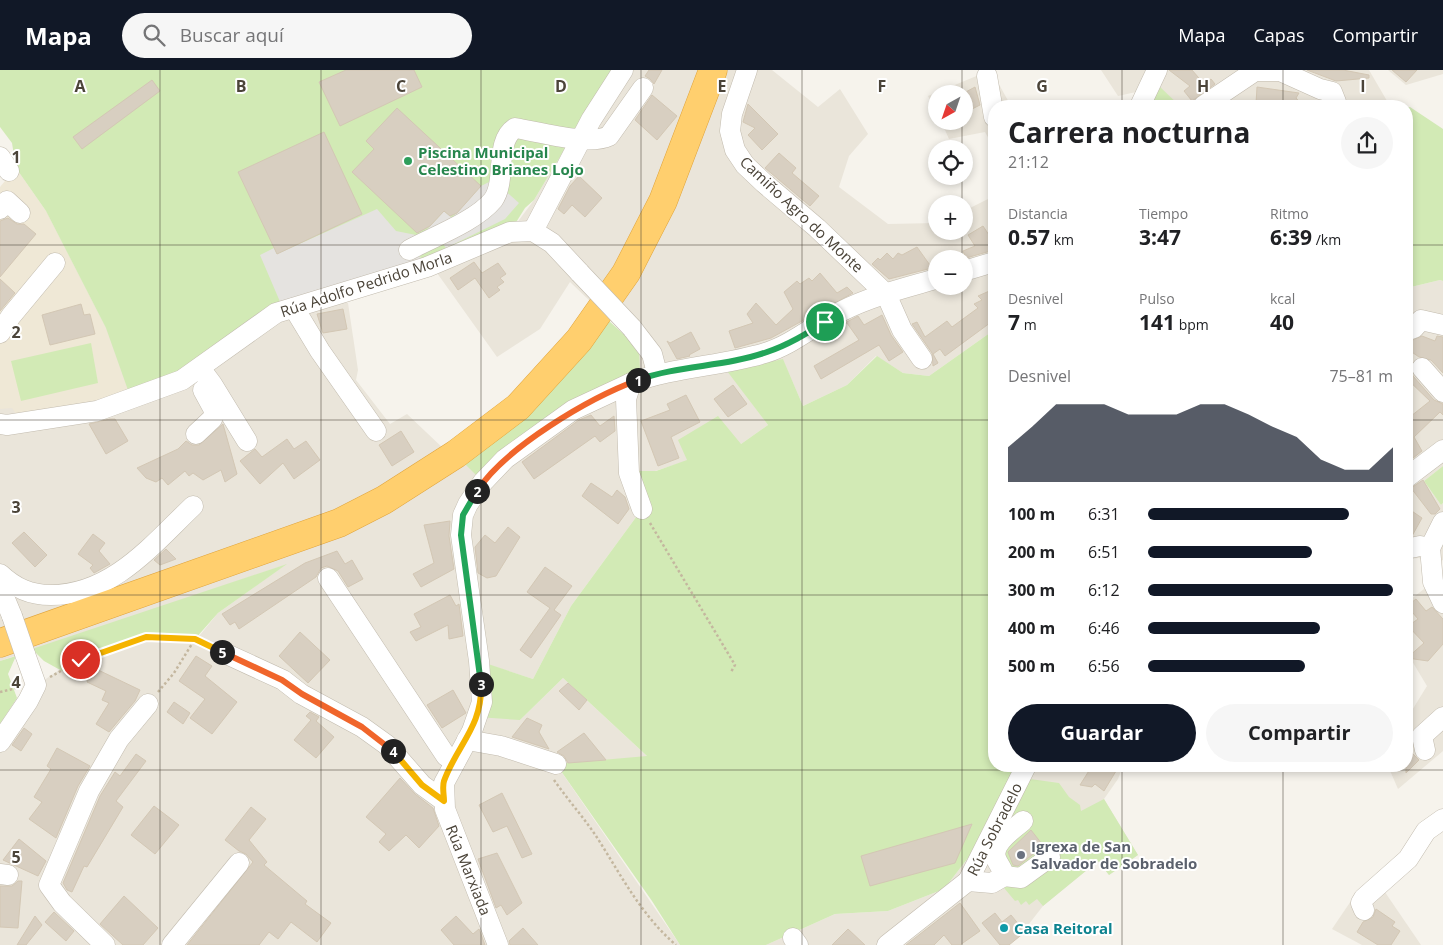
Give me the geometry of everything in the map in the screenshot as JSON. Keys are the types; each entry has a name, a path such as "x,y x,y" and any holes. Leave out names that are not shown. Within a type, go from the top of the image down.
{"highway":[{"path":"0,643 339,523 384,500 426,475 518,407 579,340 626,273 663,200 713,70"}],"street":[{"path":"624,70 580,140 532,231 552,243 632,328 652,354 657,373"},
{"name":"Camiño Agro do Monte","path":"747,70 732,114 730,132 735,150 745,165 886,294"},
{"path":"1143,100 1157,70"},
{"path":"1212,100 1255,71 1281,71 1320,89 1332,92 1335,100"},
{"path":"987,76 991,100"},
{"path":"409,250 468,219 492,201 497,193 508,132 515,128 580,140 600,140 609,136 643,88"},
{"path":"0,210 7,201 20,213"},
{"name":"Rúa Adolfo Pedrido Morla","path":"0,424 7,425 97,411 203,372 276,313 427,267 510,232 532,231"},
{"path":"0,333 11,316 55,263"},
{"path":"973,268 988,264"},
{"name":"Rúa Marxiada","path":"498,945 444,809 444,783 467,740 482,702 479,661 461,535 463,515 483,482 505,459 573,410 630,383 657,373 695,368 766,353 794,341 840,312 886,294 928,281"},
{"path":"886,294 902,330 922,359"},
{"path":"294,308 320,351 376,431"},
{"path":"1413,328 1421,320 1443,325"},
{"path":"1422,368 1443,392"},
{"path":"196,434 212,419 215,412 210,399 203,391 203,372"},
{"path":"203,372 247,441"},
{"path":"630,383 626,399 629,473 642,509"},
{"path":"1413,469 1443,450"},
{"path":"0,574 11,584 34,595 69,595 106,582 135,562 193,506"},
{"path":"1443,522 1430,548 1433,582 1443,603"},
{"path":"1413,548 1420,546 1430,548"},
{"path":"328,578 446,756 455,762"},
{"path":"0,587 36,685 28,701 0,742"},
{"path":"220,651 282,680 302,694 362,727 387,745 422,785 444,801"},
{"path":"105,945 62,903 49,885 89,791 119,739 148,704"},
{"path":"1425,750 1422,736 1443,717"},
{"path":"467,740 501,746 554,771"},
{"name":"Rúa Sobradelo","path":"887,945 968,881 1023,772"},
{"path":"1364,910 1361,903 1364,898 1408,859 1426,832 1443,819"},
{"path":"1004,876 1003,870 996,860 996,850 1001,841 1023,821"},
{"path":"968,881 992,883 1004,876 1021,878 1050,857"},
{"path":"172,945 239,863"}],"path":[{"path":"642,509 735,665 731,672"},
{"path":"36,685 81,660 146,637 195,639 220,651"},
{"path":"148,704 174,673 195,639"},
{"path":"554,771 636,900 657,929 676,945"}],"shaded area":[{"path":"612,70 772,70 818,107 840,89 868,134 849,156 839,187 888,224 928,223 928,240 973,240 973,206 988,199 988,334 929,376 903,373 876,356 847,385 803,406 783,360 728,371 768,425 741,444 655,471 639,471 642,509 571,606 533,679 480,662 520,720 563,678 648,757 556,764 680,945 0,945 0,724 17,698 88,651 142,633 167,636 200,635 218,613 285,565 0,661 0,187 46,211 106,328 280,320 326,298 348,303 358,370 356,380 390,424 407,414 445,450 639,348 570,282 540,329 497,357 437,273 498,248 534,200"},
{"path":"991,70 1008,100 988,100 988,137 985,132 949,139 945,130 973,130 973,85 955,85"},
{"path":"1101,70 1369,70 1386,100 1173,100 1159,87 1118,96"},
{"path":"1388,70 1443,70 1443,74 1406,85"},
{"path":"16,168 46,211 106,328 129,393 18,417 12,408 0,409 0,187"},
{"path":"493,180 519,203 505,219 446,248 439,239 416,253 423,260 284,311 260,255 274,248 277,254 377,209 396,231 421,236 444,211 452,218 481,186"},
{"path":"1440,280 1443,281 1443,466 1424,481 1441,505 1443,503 1443,560 1431,564 1419,558 1413,558 1413,287"},
{"path":"1433,582 1443,585 1443,751 1398,789 1391,772 1413,772 1413,709 1427,686 1413,663 1413,598"},
{"path":"1020,772 1121,772 1104,799 1138,855 1109,875 1098,861 1043,906 1018,938 1001,945 766,945 835,914 888,911 944,889 968,858"},
{"path":"1376,879 1421,945 1362,945 1332,929 1355,895"}],"green space":[{"path":"0,70 612,70 534,200 525,208 515,224 280,320 182,380 129,393 106,328 46,211 16,168 12,143 0,127"},
{"path":"1159,86 1174,100 1146,100"},
{"path":"1413,109 1443,129 1443,281 1440,280 1413,287"},
{"path":"609,321 639,348 640,371 483,482 463,462 570,367"},
{"path":"988,334 988,772 1020,772 968,858 944,889 888,911 835,914 766,945 680,945 652,901 556,764 647,756 563,678 520,720 477,717 479,661 533,679 571,606 642,509 639,471 656,471 687,460 678,440 718,416 741,444 768,425 727,371 783,359 803,406 847,385 877,356 903,373 929,376"},
{"path":"91,343 98,383 21,401 11,361"},
{"path":"1443,466 1443,503 1441,505 1424,481"},
{"path":"287,564 218,613 195,639 146,637 81,660 62,671 44,661 32,649"},
{"path":"16,656 8,674 17,698 0,724 0,661"},
{"path":"1030,779 1059,783 1069,797 1080,805 1081,811 1104,799 1138,855 1109,875 1098,861 1043,906 1037,899 1029,905 1026,901 1021,905 1018,900 1015,901 999,882 1000,832"}],"building":[{"path":"346,70 414,70 422,87 340,126 319,82"},
{"path":"649,70 662,70 654,84 645,76"},
{"path":"1169,70 1192,70 1204,84 1211,79 1215,84 1193,100 1184,91 1190,86"},
{"path":"1307,70 1343,70 1369,75 1369,78 1336,81"},
{"path":"1392,70 1417,70 1406,82"},
{"path":"152,80 160,91 82,149 73,137"},
{"path":"975,87 980,105 973,108 973,88"},
{"path":"1257,87 1299,93 1296,98 1298,100 1256,100"},
{"path":"652,95 677,116 657,140 635,120"},
{"path":"748,104 778,134 762,150 748,135 755,128 743,122"},
{"name":"Piscina Municipal Celestino Brianes Lojo","path":"397,108 481,186 457,213 450,216 444,211 430,226 417,233 352,172 374,149 366,141"},
{"path":"324,132 362,214 277,254 238,172"},
{"path":"779,153 796,168 792,173 819,196 810,206 765,168"},
{"path":"579,176 602,198 585,217 572,205 564,214 558,209 570,186"},
{"path":"8,218 17,224 24,224 36,234 0,277 0,221"},
{"path":"983,226 988,234 988,252 973,256 973,250 965,250 975,246 971,240 973,240 973,232"},
{"path":"917,247 928,262 928,269 889,279 872,264 878,258 880,260 887,253 893,259 898,253 902,255"},
{"path":"474,262 482,273 498,263 506,274 500,278 504,282 497,287 500,290 489,298 475,278 458,290 450,278"},
{"path":"820,273 837,293 847,287 853,293 771,338 735,348 729,331 753,323 747,314 756,303 776,325 793,309 784,292 797,281 800,284 809,278 812,281"},
{"path":"0,279 15,293 0,311"},
{"path":"988,292 988,324 945,356 940,349 933,354 938,363 933,366 932,353 912,324 917,322 925,337 947,321 952,327 978,308 974,304 982,300 978,296"},
{"path":"81,304 84,315 90,314 95,334 50,345 42,315"},
{"path":"343,309 347,329 323,333 317,314"},
{"path":"882,315 891,335 903,352 889,361 879,345 821,379 814,366 859,340 847,323 841,325 858,316 864,325"},
{"path":"691,332 700,349 690,356 677,359 667,341 670,343"},
{"path":"1422,336 1435,341 1437,336 1443,337 1443,373 1431,360 1419,357 1413,353 1413,340"},
{"path":"1413,376 1434,400 1443,404 1443,415 1440,412 1414,437 1422,451 1413,458 1413,414 1430,401 1413,385"},
{"path":"733,385 747,404 728,417 714,399"},
{"path":"686,395 700,422 671,437 679,458 658,466 641,421 670,410 667,404"},
{"path":"591,415 600,426 614,416 615,431 600,442 595,436 534,479 522,462 579,420"},
{"path":"115,419 128,441 106,454 89,424"},
{"path":"223,424 237,474 225,482 221,470 203,480 193,473 189,476 185,471 168,485 162,478 156,482 146,478 137,468 178,449 186,441 192,445 199,445"},
{"path":"401,431 414,452 392,466 379,445"},
{"path":"287,439 294,449 306,441 320,460 294,479 283,463 260,484 240,461 255,449 262,457"},
{"path":"1423,480 1440,509 1435,514 1431,514 1413,491 1413,487"},
{"path":"591,483 612,497 617,490 625,497 629,509 618,524 582,496"},
{"path":"1413,512 1422,518 1413,534"},
{"path":"450,521 449,536 454,569 421,587 413,574 434,563 424,525"},
{"path":"508,527 520,537 496,576 487,578 478,573 475,547 485,535 495,543"},
{"path":"24,532 47,555 35,567 12,543"},
{"path":"93,534 105,543 99,551 110,564 94,573 90,568 93,565 78,554"},
{"path":"166,549 176,559 160,565 154,560"},
{"path":"337,551 345,564 352,560 363,579 348,587 338,571 327,566 321,568 316,577 239,629 235,622 230,625 222,614 305,563"},
{"path":"545,567 572,586 554,610 561,615 531,658 520,650 550,608 527,592"},
{"path":"450,595 456,606 459,604 463,636 449,639 448,625 416,641 410,632 421,627 414,614"},
{"path":"1416,599 1426,611 1432,607 1443,619 1443,644 1428,661 1413,659 1413,653 1424,643 1413,631 1413,622 1418,619 1413,613 1413,601"},
{"path":"300,632 330,660 308,683 279,656"},
{"path":"196,656 212,666 205,676 237,702 212,734 190,718 205,699 179,681"},
{"path":"94,668 140,690 135,701 109,732 96,724 109,703 102,700 106,691 87,682"},
{"path":"568,683 587,700 579,710 559,691"},
{"path":"453,690 466,713 442,728 427,705"},
{"path":"174,702 190,713 183,724 167,712"},
{"path":"310,712 319,717 316,721 334,737 316,758 294,740 311,720 306,716"},
{"path":"527,718 542,725 539,732 549,749 512,737"},
{"path":"24,728 32,734 21,751 12,745"},
{"path":"584,733 606,760 568,763 564,756 557,752"},
{"path":"57,748 90,766 78,786 56,838 29,819 42,802 34,797 51,769 47,766"},
{"path":"136,754 146,761 116,801 123,807 87,867 84,866 72,892 67,890 63,883 100,796 115,772 120,776"},
{"path":"1413,754 1419,760 1413,766"},
{"path":"1088,772 1115,772 1104,791 1095,784 1092,787 1080,785"},
{"path":"400,778 415,794 433,808 439,826 419,848 406,835 389,851 379,842 386,834 366,817"},
{"path":"502,793 532,854 522,858 507,826 493,832 479,805"},
{"path":"154,806 179,825 155,854 131,835"},
{"path":"251,807 266,819 249,840 267,862 264,865 307,901 305,904 331,923 317,942 291,922 278,939 269,932 259,945 187,945 253,862 246,854 225,840"},
{"path":"972,824 955,863 870,886 861,856"},
{"path":"1031,830 1042,844 1034,850 1036,852 1018,866 1013,865 1008,852"},
{"path":"19,839 46,861 38,876 3,860"},
{"path":"497,853 522,903 507,915 501,905 496,908 478,859"},
{"path":"18,881 22,881 18,928 0,927 0,886 12,886"},
{"path":"124,896 158,928 143,945 123,945 100,924"},
{"path":"960,903 980,931 960,945 952,945 944,935 934,945 906,945"},
{"path":"1376,909 1395,922 1392,926 1400,931 1391,945 1378,945 1357,932 1363,922 1373,917"},
{"path":"54,912 74,931 66,941 45,922"},
{"name":"Casa Reitoral","path":"995,913 1002,922 1011,915 1025,932 1009,945 1000,945 982,923"},
{"path":"35,916 42,925 26,945 17,945"},
{"path":"456,916 473,934 479,929 485,945 454,945 441,930"},
{"path":"523,928 538,945 510,945 509,941"},
{"path":"848,929 865,945 832,945"}],"place":[{"name":"Piscina Municipal Celestino Brianes Lojo","path":"408,161"},
{"name":"Igrexa de San Salvador de Sobradelo","path":"1021,855"},
{"name":"Casa Reitoral","path":"1004,928"}],"route":[{"path":"81,660 146,637 167,636 195,639 282,680 332,712 362,727 387,745 422,785 444,801 444,783 472,731 482,702 479,661 461,535 463,515 483,482 505,459 573,410 630,383 657,373 695,368 766,353 794,341 825,322"}]}
